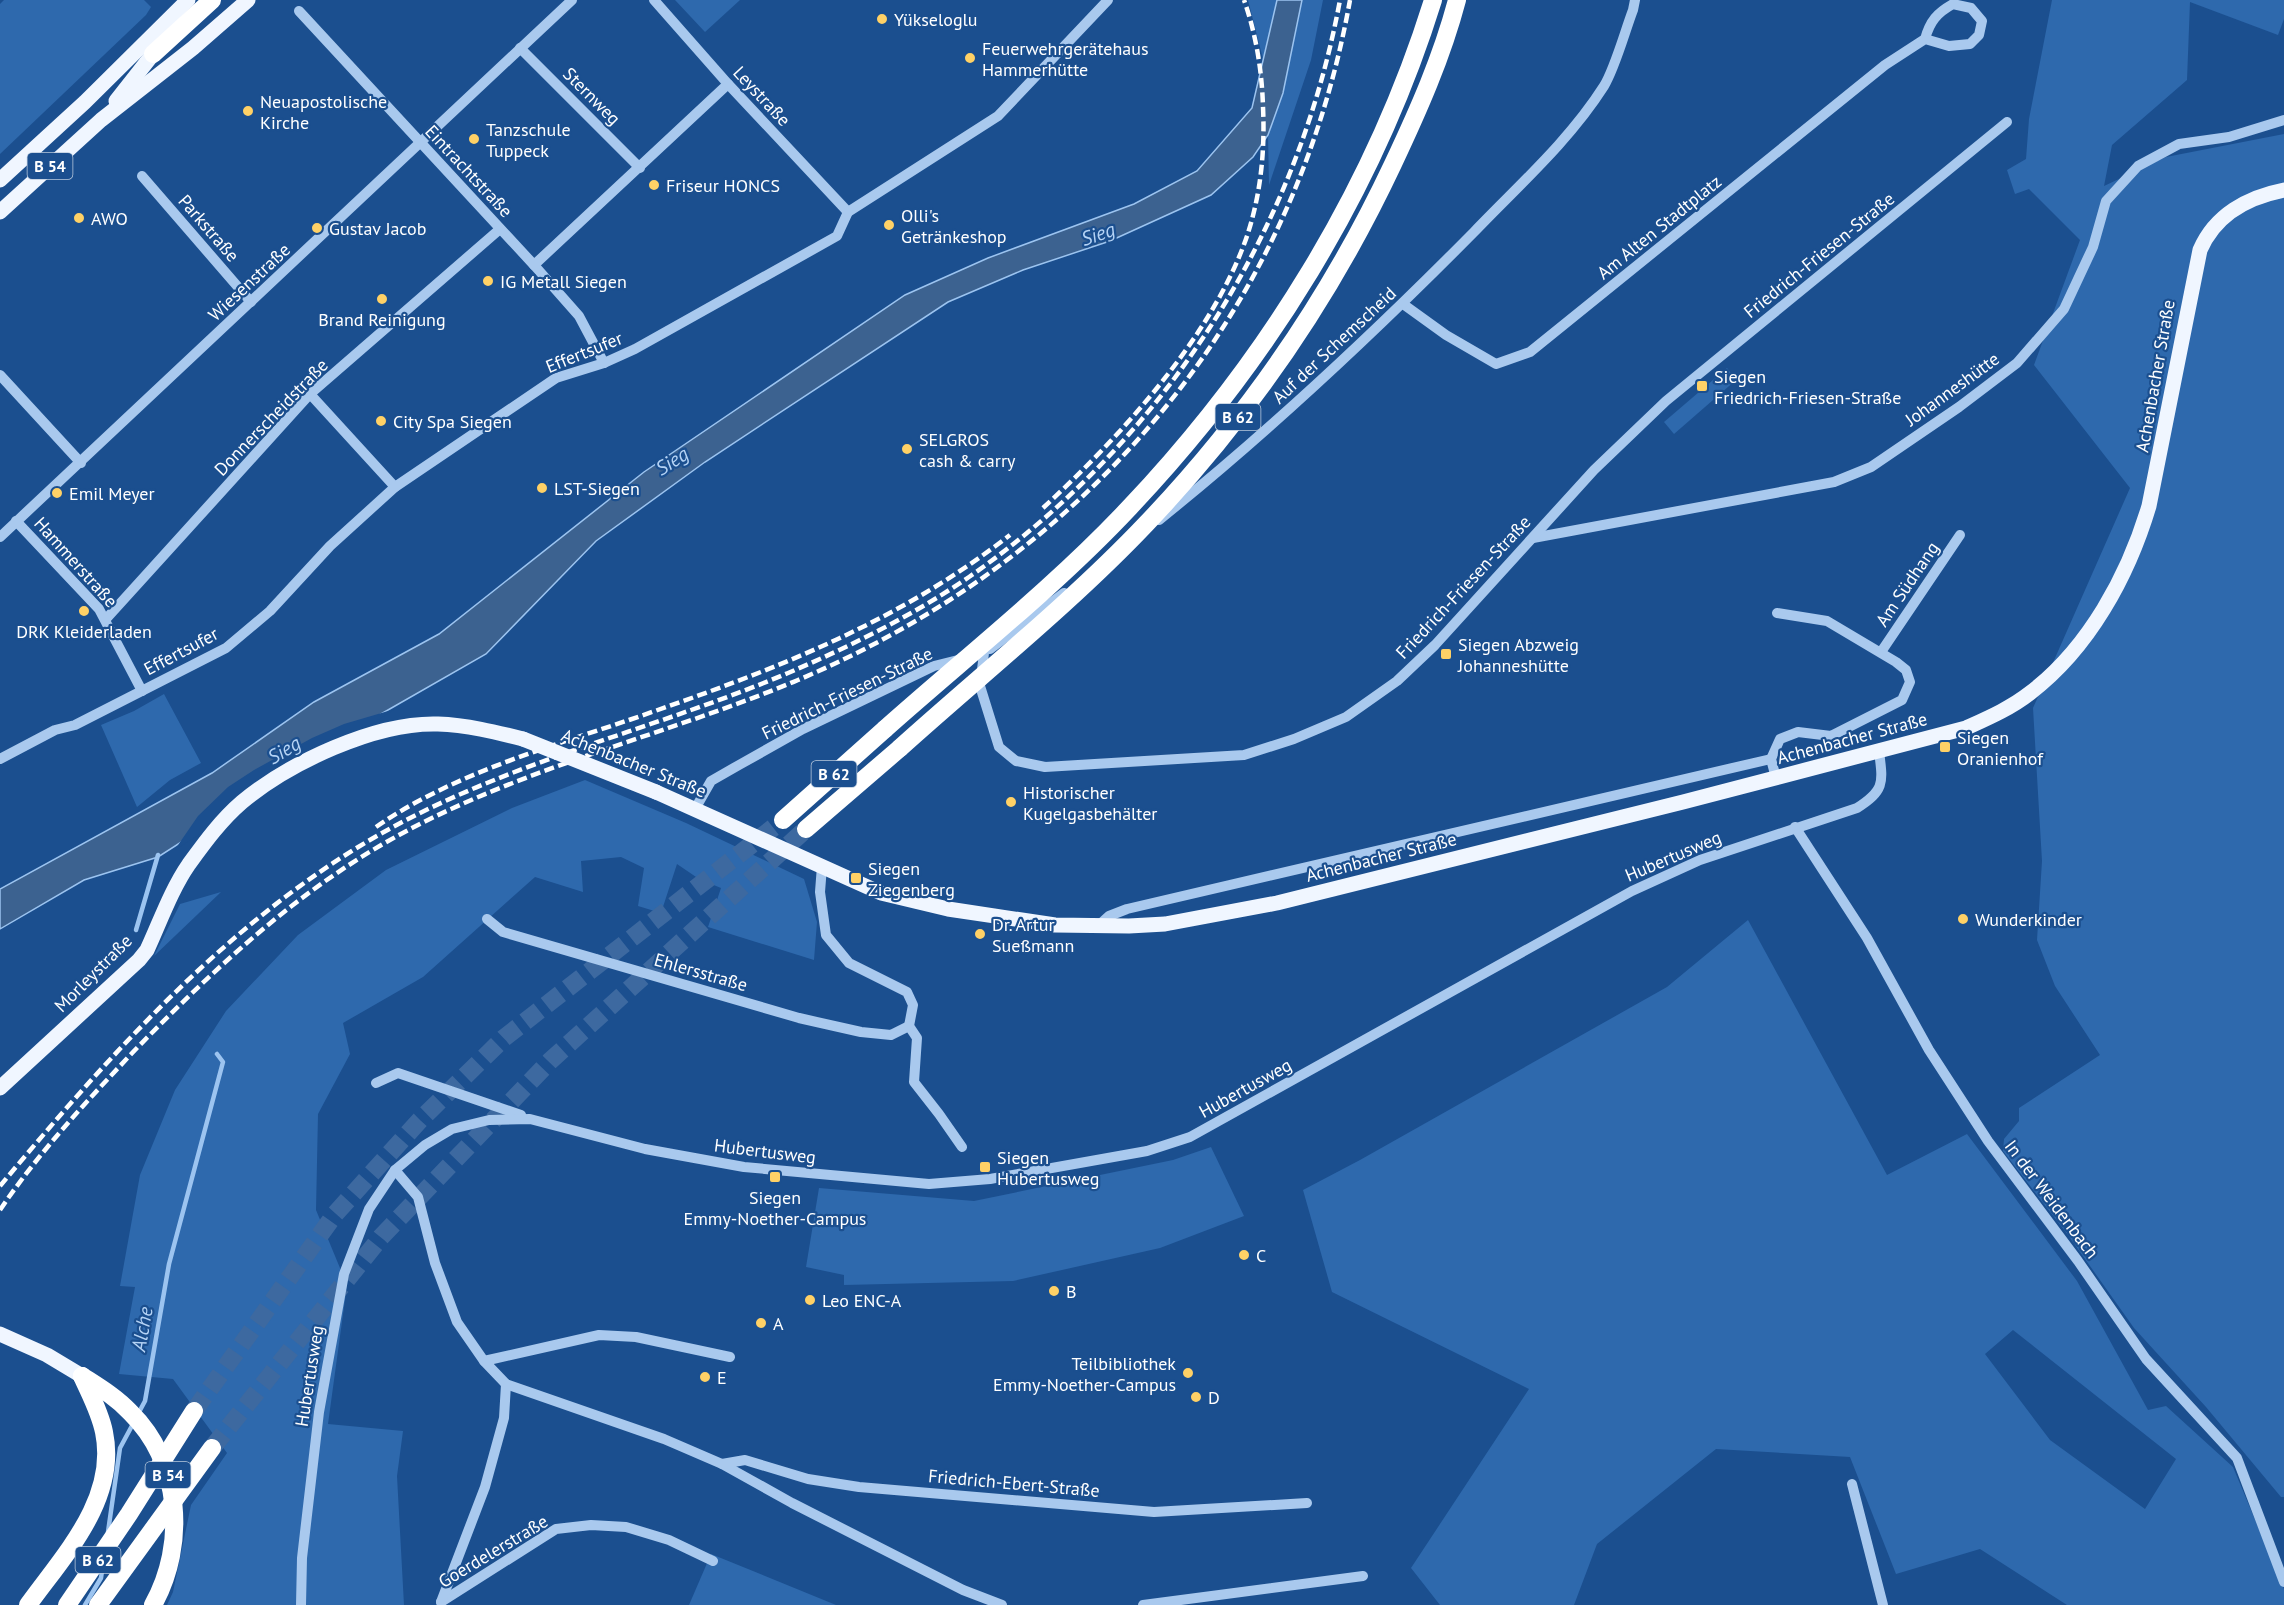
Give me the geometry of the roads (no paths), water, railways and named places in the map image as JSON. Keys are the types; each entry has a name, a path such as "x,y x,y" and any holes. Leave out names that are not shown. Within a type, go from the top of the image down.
{"highway":[{"name":"B 54","path":"153,54 212,0"},
{"name":"B 62","path":"783,820 1082,555 1174,460 1216,409 1256,356 1292,301 1358,186 1405,84 1433,0"},
{"name":"B 62","path":"806,829 1097,571 1191,474 1267,378 1317,303 1378,196 1426,92 1457,0"},
{"name":"B 54","path":"82,1376 130,1411 156,1445 166,1466 174,1509 174,1529 167,1574 153,1605"},
{"path":"28,1605 76,1538 101,1489 106,1451 104,1431 98,1410 82,1376"},
{"name":"B 62","path":"67,1605 129,1514 194,1411"},
{"name":"B 62","path":"98,1605 212,1448"}],"main road":[{"path":"86,102 188,0"},
{"path":"101,120 193,48 248,0"},
{"name":"B 54","path":"0,180 86,102 153,54"},
{"name":"B 54","path":"0,212 101,120 153,54"},
{"name":"Achenbacher Straße","path":"187,867 219,825 241,803 266,784 346,744 379,733 435,724 463,726 523,739 656,792 881,893 948,909 1055,925 1097,927 1165,924 1277,903 1776,778 1965,728 2003,711 2030,693 2061,665 2099,615 2128,563 2149,506 2166,429 2194,273 2202,244 2212,227 2237,207 2256,198 2284,190"},
{"name":"Morleystraße","path":"0,1088 139,960 147,950 187,867"},
{"name":"B 54","path":"0,1334 47,1355 82,1376"}],"street":[{"name":"Wiesenstraße","path":"0,537 572,0"},
{"name":"Leystraße","path":"654,0 728,84 848,212"},
{"name":"Effertsufer","path":"0,759 55,730 75,725 226,648 270,611 330,546 395,487 556,378 604,363 635,348 837,236 848,212 998,116 1108,0"},
{"name":"Auf der Schemscheid","path":"984,653 1148,529 1216,474 1323,380 1403,304 1566,138 1605,84 1635,0"},
{"path":"1953,4 1971,8 1982,21 1979,35 1970,44 1949,46 1925,39 1929,24 1937,13 1953,4"},
{"name":"Eintrachtstraße","path":"299,11 579,316 604,363"},
{"name":"Am Alten Stadtplatz","path":"1403,304 1446,335 1496,364 1530,352 1885,65 1925,39"},
{"name":"Sternweg","path":"520,48 640,168"},
{"path":"534,265 728,84"},
{"name":"Johanneshütte","path":"1533,538 1834,482 1871,467 1959,407 2017,363 2064,309 2093,247 2106,201 2138,166 2179,144 2229,137 2284,120"},
{"name":"Friedrich-Friesen-Straße","path":"695,809 711,781 803,729 934,666 984,653 980,686 999,747 1016,761 1045,767 1244,755 1294,739 1346,717 1397,681 1436,645 1594,470 1666,401 2007,122"},
{"name":"Parkstraße","path":"142,176 251,302"},
{"name":"Donnerscheidstraße","path":"106,619 310,394 500,229"},
{"path":"0,375 81,463"},
{"path":"310,394 395,487"},
{"name":"Hammerstraße","path":"16,521 99,609 142,691"},
{"name":"Am Südhang","path":"1881,652 1960,535"},
{"name":"Am Südhang","path":"1771,759 1780,739 1798,732 1831,736 1902,700 1910,682 1906,670 1881,652 1863,644 1827,621 1777,613"},
{"name":"Hubertusweg","path":"376,1083 398,1073 530,1119 645,1149 744,1167 929,1184 990,1179 1148,1151 1198,1132 1632,891 1700,860 1857,808 1876,796 1882,776 1879,751"},
{"path":"1771,759 1776,778"},
{"name":"Achenbacher Straße","path":"1097,927 1109,916 1126,909 1771,759"},
{"name":"In der Weidenbach","path":"1796,827 1867,938 1929,1050 1988,1141 2078,1261 2146,1359 2237,1458 2284,1582"},
{"path":"822,866 820,892 826,935 849,963 907,992 913,1005 909,1026 917,1038 914,1082 962,1148"},
{"name":"Ehlersstraße","path":"487,919 503,932 799,1018 861,1032 891,1035 909,1026"},
{"name":"Hubertusweg","path":"301,1605 302,1558 319,1412 340,1293 352,1250 369,1209 394,1170 425,1145 452,1129 489,1120 530,1119"},
{"name":"Friedrich-Ebert-Straße","path":"394,1170 418,1197 435,1263 457,1322 484,1361 506,1384 664,1439 722,1464 792,1503 963,1590 1002,1605"},
{"path":"484,1361 598,1335 636,1337 730,1357"},
{"name":"Goerdelerstraße","path":"506,1384 504,1418 485,1487 441,1602 556,1529 591,1525 626,1527 669,1540 713,1561"},
{"name":"Friedrich-Ebert-Straße","path":"722,1464 745,1460 808,1479 858,1487 1154,1512 1307,1503"},
{"path":"1852,1485 1883,1605"},
{"path":"1143,1605 1363,1576"}],"water":[{"name":"Sieg","path":"1277,0 1302,0 1283,93 1268,135 1253,157 1211,195 1110,241 1023,270 948,302 705,462 596,541 486,654 381,714 158,857 84,880 0,929 0,889 212,773 314,702 439,634 644,472 905,295 988,258 1134,204 1197,171 1252,108"}],"waterway":[{"name":"Alche","path":"136,930 158,855"},
{"name":"Alche","path":"138,1414 145,1401 169,1264 223,1062 217,1054"},
{"name":"Alche","path":"108,1532 120,1448 134,1422"},
{"name":"Alche","path":"85,1605 101,1578 103,1564"}],"tunnel":[{"path":"194,1411 335,1214 420,1120 504,1038 783,820"},
{"path":"212,1448 381,1237 550,1061 806,829"}],"railway":[{"path":"1043,508 1103,449 1162,382 1213,309 1233,271 1252,218 1263,155 1258,53 1244,0"},
{"path":"0,1186 87,1085 180,988 229,942 281,900 336,861 393,827 491,781 745,690 840,650 906,616 948,591 1039,523 1103,462 1161,396 1212,325 1255,249 1291,169 1320,86 1340,0"},
{"path":"0,1210 47,1147 135,1050 227,960 326,880 399,835 496,789 748,700 798,680 903,628 999,566 1086,493 1162,411 1227,320 1281,221 1322,114 1350,0"},
{"path":"376,827 435,792 498,765 731,684 828,644 921,596 1010,535"}],"place":[{"name":"Yükseloglu","path":"882,19"},
{"name":"Feuerwehrgerätehaus Hammerhütte","path":"970,58"},
{"name":"Neuapostolische Kirche","path":"248,111"},
{"name":"Tanzschule Tuppeck","path":"474,139"},
{"name":"Friseur HONCS","path":"654,185"},
{"name":"AWO","path":"79,218"},
{"name":"Olli's Getränkeshop","path":"889,225"},
{"name":"Gustav Jacob","path":"317,228"},
{"name":"IG Metall Siegen","path":"488,281"},
{"name":"Brand Reinigung","path":"382,299"},
{"name":"Siegen Friedrich-Friesen-Straße","path":"1702,386"},
{"name":"City Spa Siegen","path":"381,421"},
{"name":"SELGROS cash & carry","path":"907,449"},
{"name":"LST-Siegen","path":"542,488"},
{"name":"Emil Meyer","path":"57,493"},
{"name":"DRK Kleiderladen","path":"84,611"},
{"name":"Siegen Abzweig Johanneshütte","path":"1446,654"},
{"name":"Siegen Oranienhof","path":"1945,747"},
{"name":"Historischer Kugelgasbehälter","path":"1011,802"},
{"name":"Siegen Ziegenberg","path":"856,878"},
{"name":"Wunderkinder","path":"1963,919"},
{"name":"Dr. Artur Sueßmann","path":"980,934"},
{"name":"Siegen Hubertusweg","path":"985,1167"},
{"name":"Siegen Emmy-Noether-Campus","path":"775,1177"},
{"name":"C","path":"1244,1255"},
{"name":"B","path":"1054,1291"},
{"name":"Leo ENC-A","path":"810,1300"},
{"name":"A","path":"761,1323"},
{"name":"Teilbibliothek Emmy-Noether-Campus","path":"1188,1373"},
{"name":"E","path":"705,1377"},
{"name":"D","path":"1196,1397"}]}
